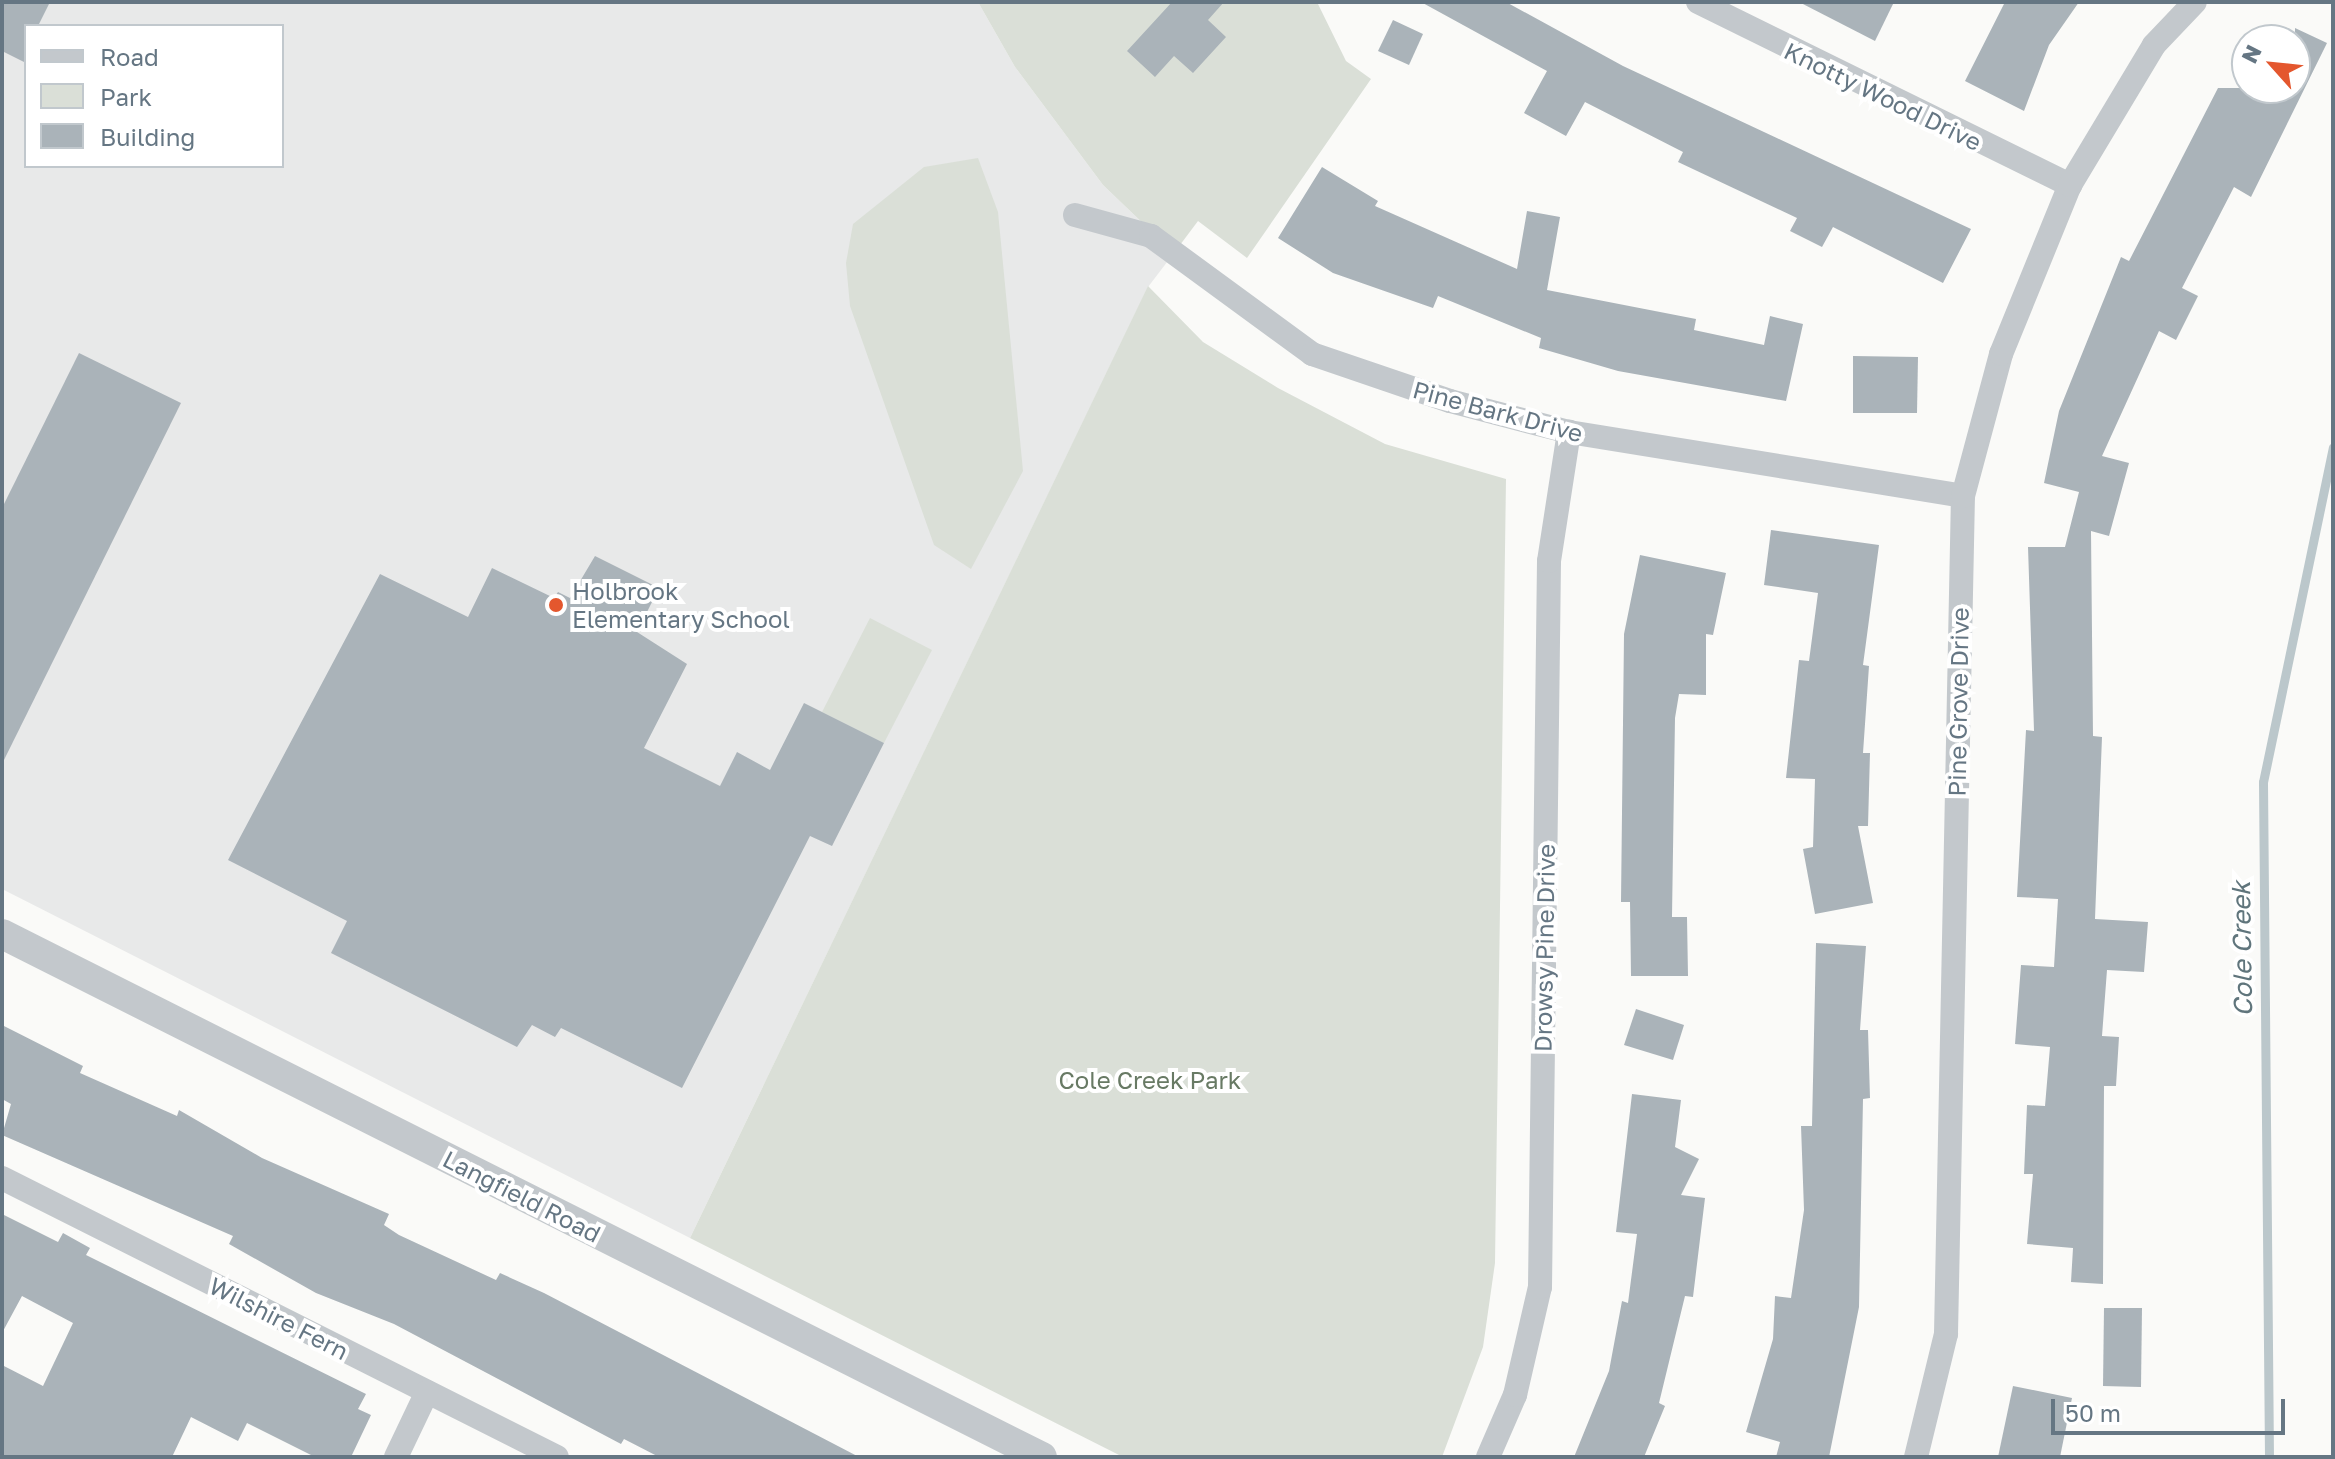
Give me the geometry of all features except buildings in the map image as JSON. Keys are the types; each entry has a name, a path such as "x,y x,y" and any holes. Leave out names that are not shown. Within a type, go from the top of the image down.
{"street":[{"name":"Knotty Wood Drive","path":"1698,2 1733,12 2070,185"},
{"name":"Pine Grove Drive","path":"1916,1457 1946,1334 1963,496 2001,354 2070,185 2154,45 2195,2"},
{"name":"Pine Bark Drive","path":"1075,215 1151,236 1312,354 1569,432 1963,496"},
{"name":"Drowsy Pine Drive","path":"1488,1457 1515,1395 1540,1287 1549,561 1569,432"},
{"name":"Langfield Road","path":"2,934 1042,1457"},
{"name":"Wilshire Fern","path":"2,1178 557,1457"},
{"path":"396,1457 427,1392"}],"shaded area":[{"name":"Holbrook Elementary School","path":"2,2 978,2 1015,67 1103,185 1174,253 1148,287 690,1238 2,889"}],"green space":[{"path":"978,2 1317,2 1346,61 1371,79 1247,258 1198,221 1174,253 1103,185 1015,67"},
{"path":"978,158 998,212 1023,471 971,569 934,545 850,306 846,263 853,224 924,167"},
{"name":"Cole Creek Park","path":"1148,286 1203,342 1278,388 1385,444 1506,479 1495,1263 1483,1347 1442,1457 1123,1457 690,1238"},
{"path":"870,618 932,650 884,743 822,712"}],"waterway":[{"name":"Cole Creek","path":"2269,1457 2263,782 2333,447"}],"place":[{"name":"Holbrook Elementary School","path":"556,605"}]}
